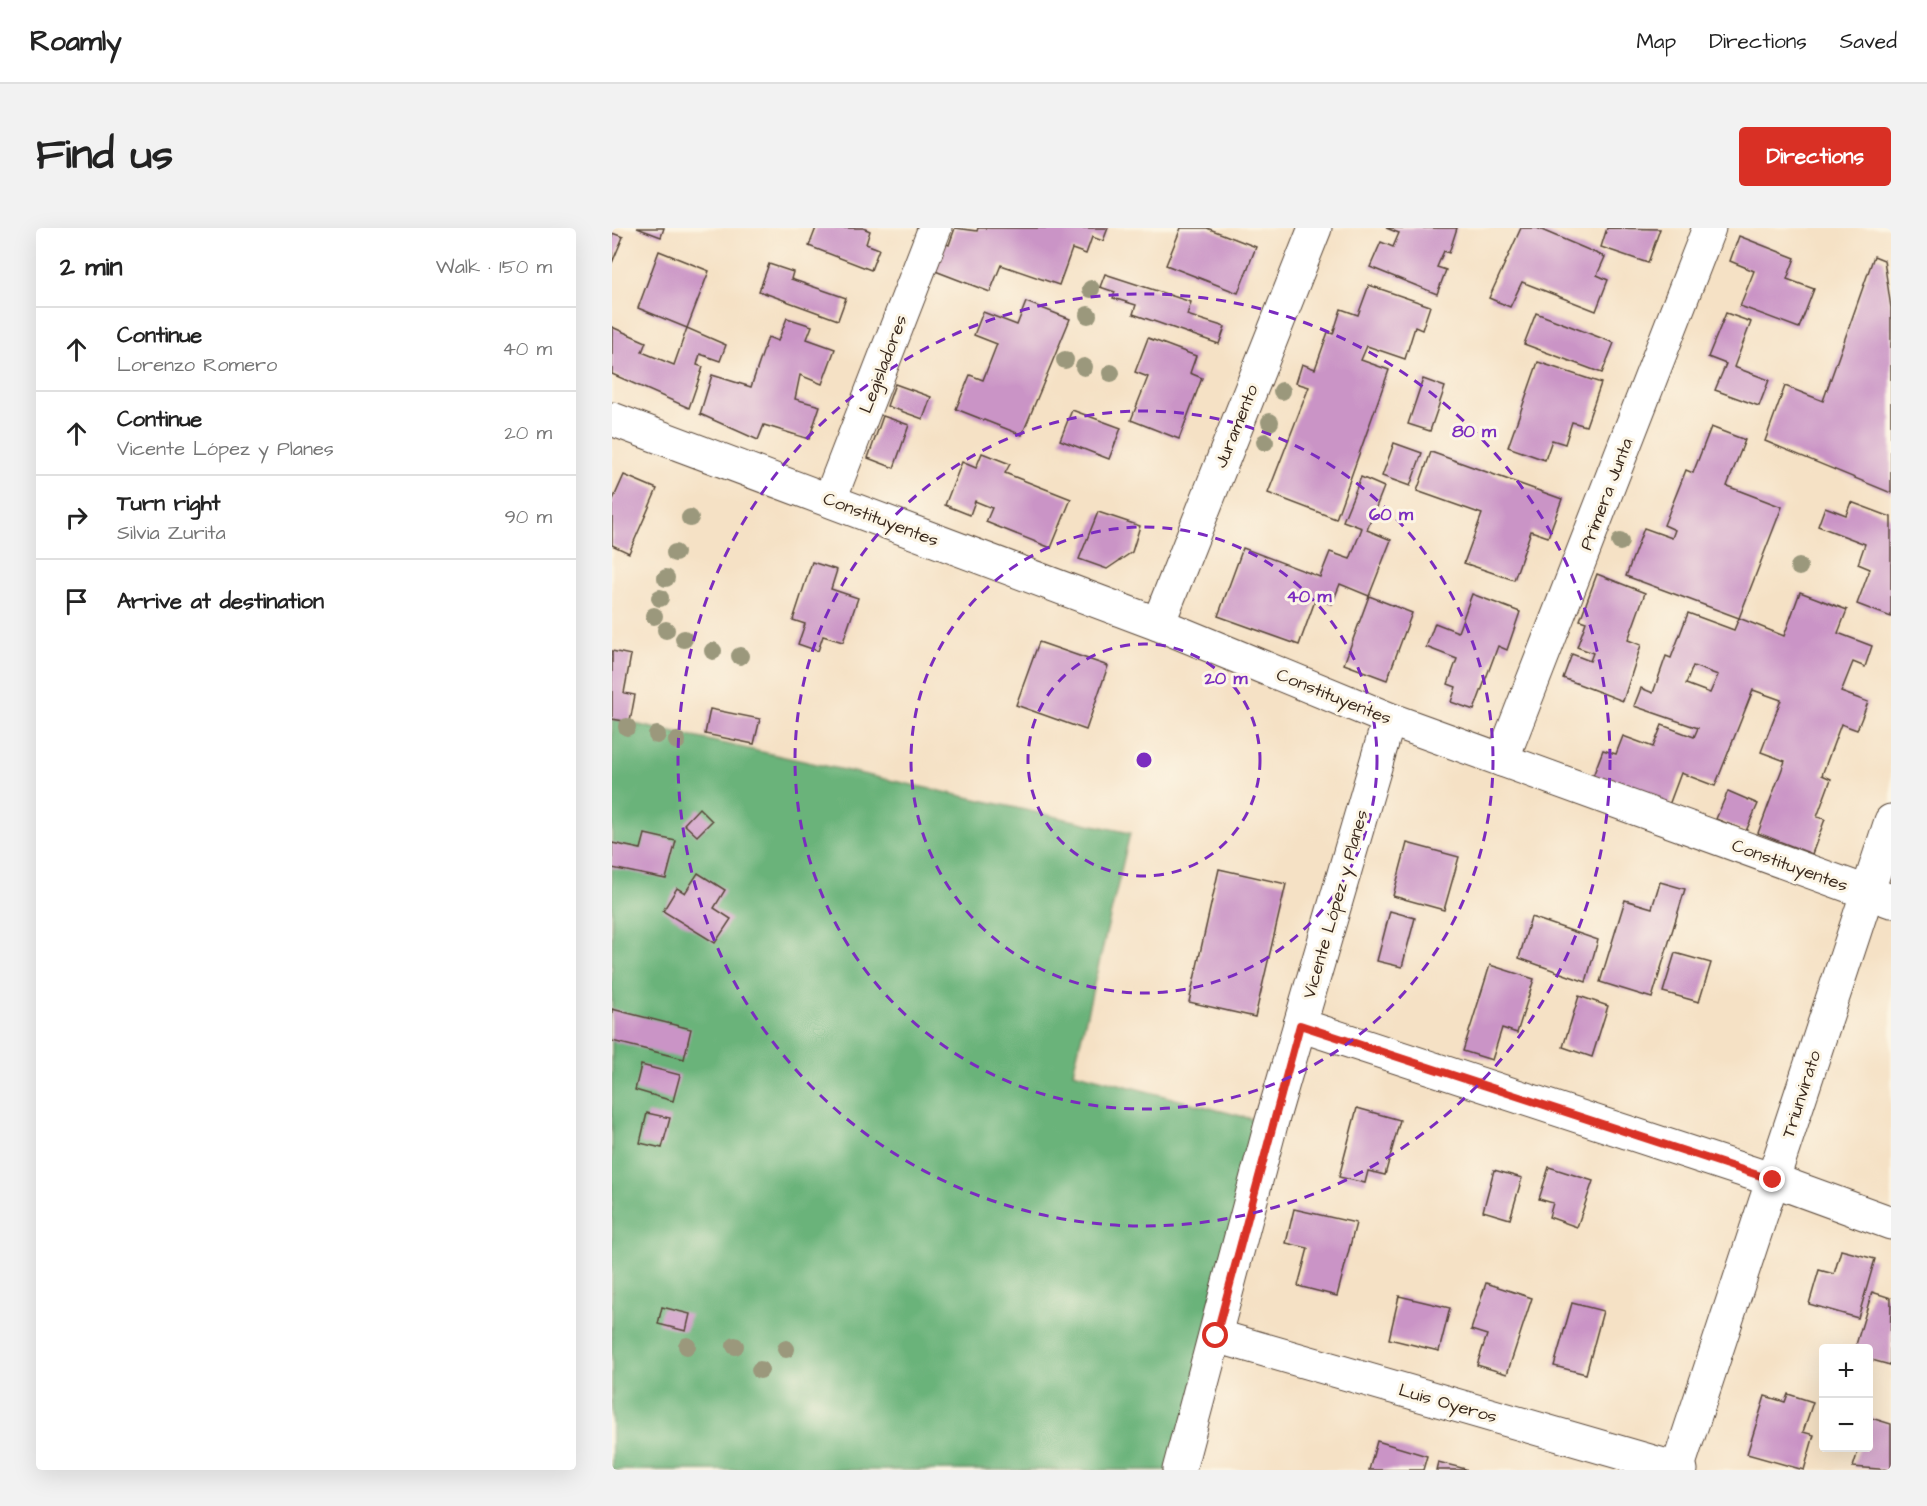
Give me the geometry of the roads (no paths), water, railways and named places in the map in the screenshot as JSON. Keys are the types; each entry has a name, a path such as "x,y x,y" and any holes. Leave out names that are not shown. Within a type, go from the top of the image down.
{"street":[{"name":"Legisladores","path":"830,499 935,228"},
{"name":"Juramento","path":"1158,624 1315,228"},
{"name":"Primera Junta","path":"1502,760 1709,228"},
{"name":"Constituyentes","path":"612,419 1158,624 1389,719 1880,897"},
{"name":"Vicente López y Planes","path":"1179,1470 1271,1124 1389,719"},
{"name":"Triunvirato","path":"1679,1470 1773,1180 1880,897 1891,821"},
{"path":"1300,1025 1773,1180 1891,1223"},
{"name":"Luis Oyeros","path":"1216,1336 1679,1470"}]}
